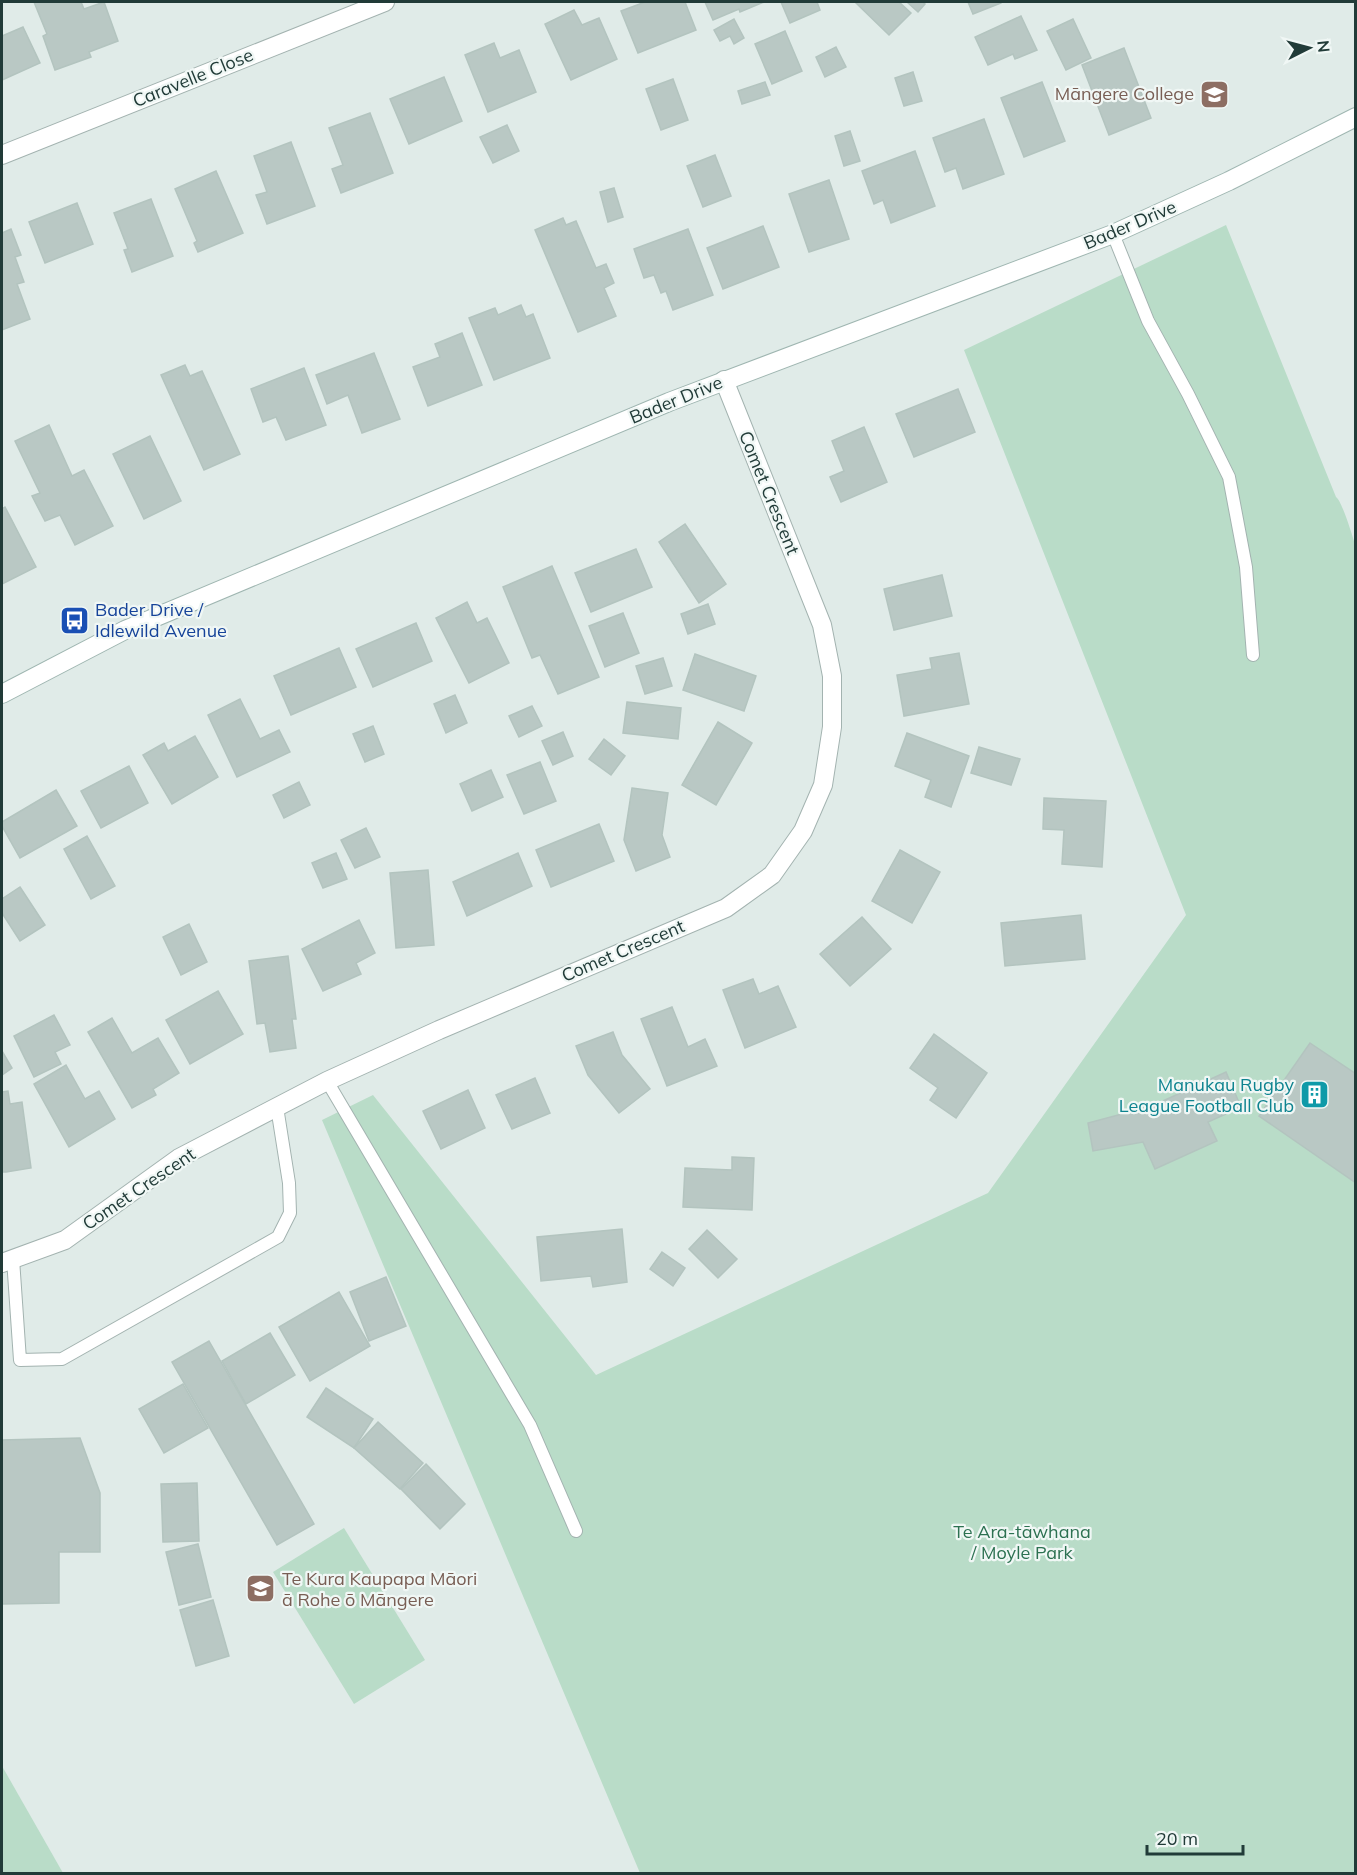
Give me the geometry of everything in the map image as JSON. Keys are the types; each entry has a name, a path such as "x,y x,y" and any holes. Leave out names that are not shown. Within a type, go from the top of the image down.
{"street":[{"name":"Caravelle Close","path":"2,155 385,2"},
{"name":"Bader Drive","path":"2,694 125,630 337,540 724,380 1113,234 1228,181 1356,117"},
{"name":"Comet Crescent","path":"7,1261 65,1240 179,1158 327,1081 439,1030 726,908 772,874 803,831 823,785 832,727 832,676 822,625 724,380"}],"lane":[{"path":"1113,234 1148,321 1188,394 1229,477 1246,567 1253,655"},
{"path":"327,1081 530,1425 576,1531"},
{"path":"7,1261 20,1360 62,1359 278,1237 290,1213 289,1183 278,1107"}],"green space":[{"name":"Te Ara-tāwhana / Moyle Park","path":"1226,225 1336,497 1344,511 1355,544 1355,1873 640,1873 322,1120 373,1095 596,1375 988,1193 1186,915 964,350"},
{"path":"344,1528 425,1660 354,1704 273,1572"},
{"path":"2,1766 63,1873 2,1873"}],"building":[{"path":"34,2 81,2 84,9 104,2 118,41 89,52 91,57 55,70 43,36 47,34"},
{"path":"645,2 685,2 696,30 638,53 621,11"},
{"path":"705,2 764,2 713,20"},
{"path":"781,2 817,2 820,10 790,23"},
{"path":"855,2 899,2 911,13 889,35"},
{"path":"907,2 923,2 925,4 918,12"},
{"path":"968,2 1001,2 1001,3 973,14"},
{"path":"574,10 582,25 599,18 617,59 571,80 545,24"},
{"path":"1021,16 1037,50 1015,59 1013,54 988,65 975,37"},
{"path":"734,19 744,38 734,44 730,36 720,41 714,30"},
{"path":"1073,19 1091,58 1066,70 1047,31"},
{"path":"23,27 40,63 2,80 2,36"},
{"path":"785,31 802,71 772,84 755,44"},
{"path":"494,43 500,58 519,50 536,92 488,112 465,55"},
{"path":"836,47 846,67 825,77 816,57"},
{"path":"1124,48 1151,118 1109,135 1082,65"},
{"path":"913,72 922,101 904,106 895,78"},
{"path":"444,77 462,121 409,144 390,99"},
{"path":"673,79 688,120 661,130 646,89"},
{"path":"765,82 770,95 742,104 738,91"},
{"path":"1042,82 1065,141 1024,157 1001,98"},
{"path":"370,113 393,173 341,193 332,169 343,165 329,128"},
{"path":"984,119 1004,174 963,189 956,168 945,172 933,138"},
{"path":"507,125 519,151 493,163 480,137"},
{"path":"850,131 860,161 844,166 835,136"},
{"path":"291,142 315,206 267,224 256,195 267,192 254,156"},
{"path":"915,151 935,206 891,223 883,200 874,204 862,171"},
{"path":"715,155 731,196 703,207 687,166"},
{"path":"216,171 243,233 198,252 194,243 197,241 175,189"},
{"path":"829,180 849,239 809,252 789,194"},
{"path":"614,188 623,217 608,222 600,192"},
{"path":"151,199 173,256 132,272 124,250 128,249 114,213"},
{"path":"77,203 93,244 45,263 29,222"},
{"path":"563,218 566,225 576,221 596,268 606,264 614,283 604,288 616,316 578,332 535,230"},
{"path":"763,226 779,267 723,289 707,248"},
{"path":"11,229 21,255 15,257 24,282 17,284 30,319 2,330 2,233"},
{"path":"688,229 713,295 673,310 666,291 661,293 654,275 644,278 634,249"},
{"path":"521,305 526,317 533,314 550,358 494,380 469,318 495,308 498,315"},
{"path":"462,333 482,385 428,406 413,367 440,357 435,344"},
{"path":"374,353 400,419 362,433 348,395 327,404 316,375"},
{"path":"185,365 190,376 202,371 240,454 204,470 161,375"},
{"path":"304,368 326,425 286,440 276,417 263,422 251,389"},
{"path":"958,389 975,432 914,457 896,414"},
{"path":"49,425 72,476 84,470 113,526 75,545 60,515 45,521 32,496 40,493 15,441"},
{"path":"864,427 887,482 841,502 830,477 844,471 832,441"},
{"path":"150,436 181,501 144,519 113,454"},
{"path":"5,507 36,567 2,584 2,509"},
{"path":"685,524 726,584 699,603 659,542"},
{"path":"636,549 652,587 591,612 575,573"},
{"path":"552,566 599,677 558,694 540,655 532,658 503,587"},
{"path":"942,575 952,616 894,630 884,589"},
{"path":"467,602 477,623 487,618 509,663 469,683 436,618"},
{"path":"708,604 715,624 688,634 681,614"},
{"path":"623,613 639,653 605,667 589,626"},
{"path":"416,623 432,661 373,687 356,649"},
{"path":"339,648 356,687 291,715 274,676"},
{"path":"959,653 969,704 904,716 897,675 932,669 930,658"},
{"path":"695,654 756,676 744,711 683,690"},
{"path":"663,658 672,686 645,694 636,666"},
{"path":"455,695 467,723 446,733 434,704"},
{"path":"240,699 260,739 279,730 290,752 237,777 208,715"},
{"path":"627,702 681,708 678,739 623,733"},
{"path":"532,706 542,726 519,737 509,716"},
{"path":"718,722 752,743 716,805 682,785"},
{"path":"373,726 384,754 365,762 353,734"},
{"path":"563,732 573,756 553,765 542,741"},
{"path":"907,733 969,756 951,807 925,797 931,780 895,766"},
{"path":"195,736 218,777 172,804 143,755 164,743 168,751"},
{"path":"604,739 625,756 611,775 589,759"},
{"path":"979,747 1020,759 1011,785 971,773"},
{"path":"540,762 556,801 524,814 507,775"},
{"path":"129,766 148,803 101,828 81,791"},
{"path":"491,770 503,797 472,811 460,784"},
{"path":"299,782 310,805 284,818 273,795"},
{"path":"632,788 668,793 662,835 670,857 636,871 624,840"},
{"path":"56,790 77,826 20,858 2,822"},
{"path":"1044,798 1106,801 1102,867 1062,864 1064,830 1043,829"},
{"path":"599,824 614,861 551,887 536,850"},
{"path":"366,828 380,857 355,868 341,840"},
{"path":"87,836 115,886 91,899 64,849"},
{"path":"900,850 940,872 912,923 872,901"},
{"path":"336,853 347,879 323,888 312,863"},
{"path":"518,853 532,886 467,916 453,882"},
{"path":"428,870 434,945 396,948 390,873"},
{"path":"20,887 45,925 20,941 2,913 2,899"},
{"path":"1081,915 1085,959 1005,966 1001,923"},
{"path":"862,917 891,949 850,986 820,954"},
{"path":"359,920 375,953 356,963 361,974 323,991 302,949"},
{"path":"189,924 207,962 181,975 163,937"},
{"path":"288,956 296,1019 292,1019 296,1048 270,1052 265,1023 257,1024 249,961"},
{"path":"753,979 759,994 778,986 796,1027 745,1048 723,990"},
{"path":"218,991 243,1034 190,1064 166,1020"},
{"path":"672,1007 688,1047 705,1039 717,1066 667,1086 641,1019"},
{"path":"54,1015 70,1045 55,1052 61,1064 34,1077 14,1036"},
{"path":"112,1018 132,1053 158,1038 179,1073 153,1089 156,1095 132,1108 88,1032"},
{"path":"613,1032 622,1055 650,1089 619,1113 588,1075 576,1046"},
{"path":"934,1034 987,1073 956,1118 930,1100 938,1088 910,1068"},
{"name":"Manukau Rugby League Football Club","path":"1310,1043 1356,1074 1356,1183 1259,1116"},
{"path":"2,1051 12,1068 2,1075"},
{"path":"66,1065 85,1099 99,1091 115,1119 69,1147 34,1084"},
{"path":"1226,1072 1241,1107 1208,1122 1217,1141 1155,1169 1143,1142 1093,1151 1088,1123 1152,1106"},
{"path":"535,1078 550,1113 512,1129 496,1095"},
{"path":"468,1090 485,1128 441,1149 423,1111"},
{"path":"8,1091 10,1104 22,1102 31,1168 2,1172 2,1092"},
{"path":"732,1157 754,1158 752,1210 683,1207 685,1168 732,1170"},
{"path":"622,1229 627,1282 593,1287 591,1276 541,1281 537,1237"},
{"path":"707,1230 737,1259 718,1278 689,1249"},
{"path":"662,1252 685,1268 673,1286 650,1269"},
{"path":"386,1277 406,1326 369,1341 350,1292"},
{"path":"339,1292 370,1346 310,1381 279,1327"},
{"path":"270,1333 295,1375 246,1404 222,1361"},
{"path":"209,1341 314,1524 277,1545 172,1362"},
{"path":"183,1384 208,1428 164,1453 139,1409"},
{"path":"326,1388 373,1419 354,1448 307,1417"},
{"path":"378,1422 423,1463 400,1489 354,1448"},
{"path":"80,1438 100,1493 100,1552 59,1552 59,1603 2,1604 2,1440"},
{"path":"426,1464 465,1504 440,1529 401,1489"},
{"path":"197,1483 199,1541 163,1542 161,1484"},
{"path":"198,1544 211,1597 179,1605 166,1552"},
{"path":"213,1600 229,1656 196,1666 180,1610"}],"place":[{"name":"Māngere College","path":"1215,94"},
{"name":"Bader Drive / Idlewild Avenue","path":"74,620"},
{"name":"Manukau Rugby League Football Club","path":"1315,1095"},
{"name":"Te Kura Kaupapa Māori ā Rohe ō Māngere","path":"261,1589"}]}
